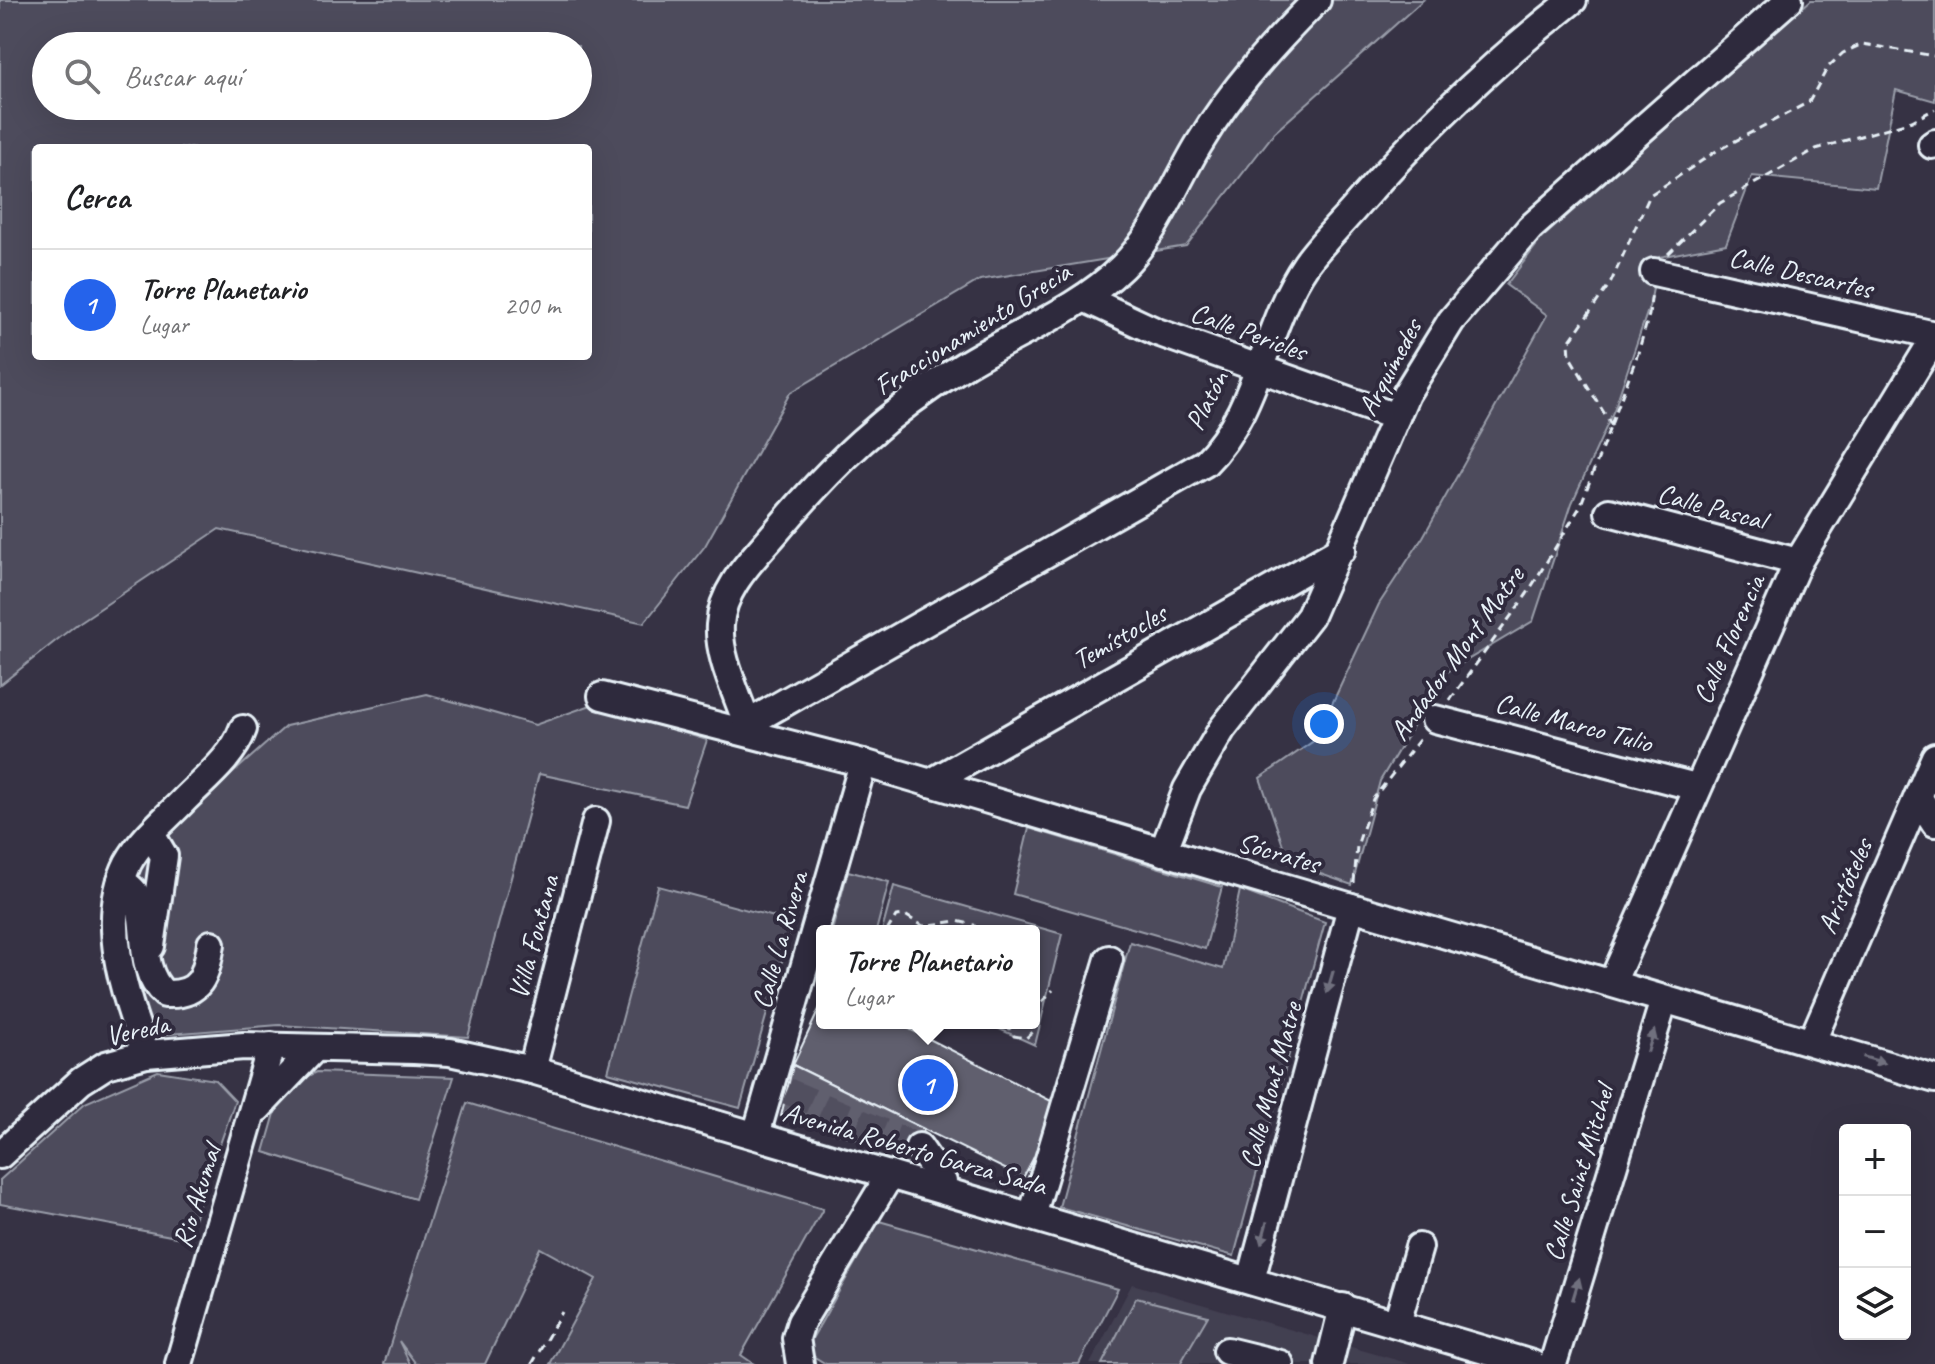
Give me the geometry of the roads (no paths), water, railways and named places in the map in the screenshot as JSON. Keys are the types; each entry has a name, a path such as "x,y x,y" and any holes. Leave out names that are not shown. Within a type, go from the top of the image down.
{"street":[{"name":"Fraccionamiento Grecia","path":"746,728 725,659 720,627 726,596 738,577 821,478 898,407 965,364 1084,298 1105,283 1140,246 1235,88 1317,0"},
{"name":"Platón","path":"746,728 1205,463 1230,434 1274,323 1307,263 1444,110 1506,53 1573,0"},
{"name":"Arquímedes","path":"1163,852 1182,801 1202,761 1222,729 1293,642 1316,606 1396,417 1416,375 1451,321 1530,228 1789,0"},
{"name":"Calle Descartes","path":"1654,272 1935,336"},
{"name":"Calle Pericles","path":"1084,298 1157,332 1396,417"},
{"name":"Calle Florencia","path":"1612,983 1798,562 1935,336"},
{"name":"Calle Pascal","path":"1609,512 1798,562"},
{"name":"Temístocles","path":"930,783 1342,549"},
{"name":"Sócrates","path":"602,696 746,728 1935,1079"},
{"name":"Calle Marco Tulio","path":"1435,719 1696,787"},
{"path":"146,1054 121,975 117,944 128,887 129,861 158,845 228,755 243,729"},
{"name":"Aristóteles","path":"1812,1041 1935,757"},
{"name":"Calle La Rivera","path":"821,925 863,763"},
{"path":"1918,797 1935,823"},
{"name":"Villa Fontana","path":"532,1070 596,821"},
{"path":"148,962 158,845"},
{"path":"128,887 148,962 158,989 165,994 179,995 195,989 204,980 211,944"},
{"name":"Calle Mont Matre","path":"1251,1280 1351,907"},
{"name":"Calle La Rivera","path":"756,1135 778,1089 816,943"},
{"path":"1032,1216 1109,959"},
{"name":"Calle Saint Mitchel","path":"1553,1364 1664,1000"},
{"name":"Avenida Roberto Garza Sada","path":"271,1046 450,1052 532,1070 1532,1364"},
{"name":"Vereda","path":"0,1155 81,1081 106,1065 146,1054 271,1046"},
{"name":"Rio Akumal","path":"179,1364 255,1111 271,1046"},
{"path":"255,1111 314,1049"},
{"path":"919,1147 943,1182 942,1190"},
{"path":"800,1364 796,1338 801,1322 890,1175"},
{"path":"1397,1323 1419,1247"},
{"path":"1329,1364 1343,1307"},
{"path":"1227,1351 1280,1364"}],"tunnel":[{"path":"787,1091 919,1147"}],"place":[{"name":"Torre Planetario","path":"928,1085"}]}
